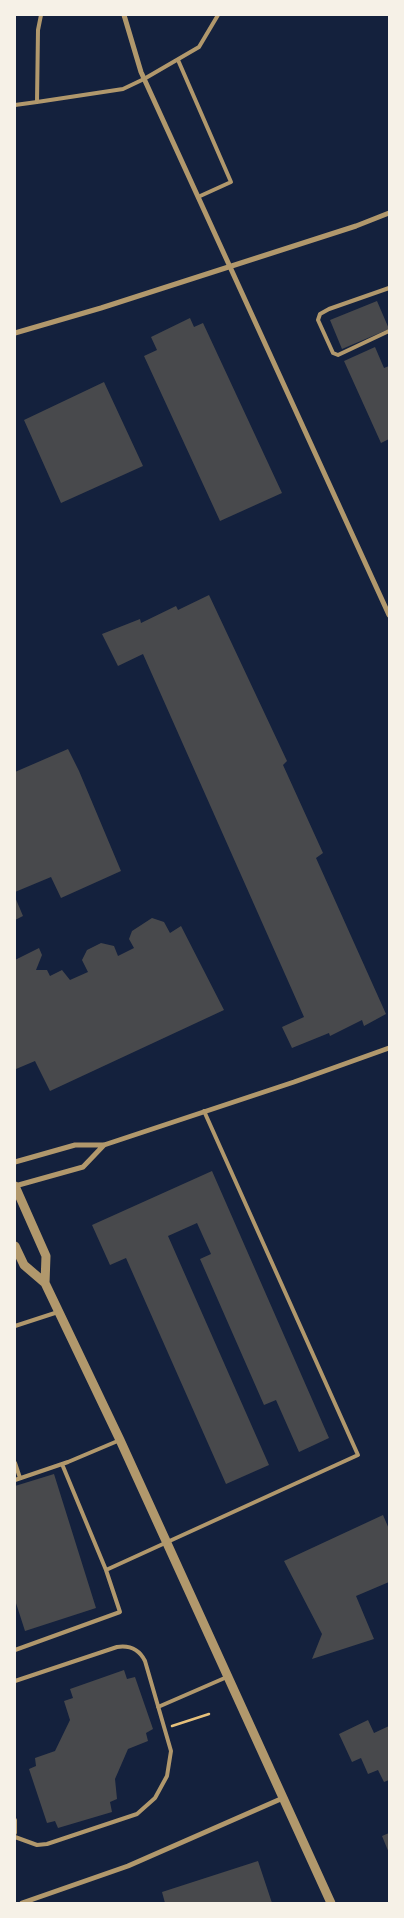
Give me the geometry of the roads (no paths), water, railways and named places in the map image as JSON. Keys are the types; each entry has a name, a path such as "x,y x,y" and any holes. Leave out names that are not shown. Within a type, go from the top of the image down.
{"street":[{"path":"124,15 144,79 389,615"},
{"path":"15,333 101,308 356,226 389,213"},
{"path":"15,1162 75,1146 104,1145 389,1048"},
{"path":"104,1145 83,1166 15,1186 46,1256 45,1282 58,1312 120,1440 331,1903"},
{"path":"15,1246 24,1265 45,1282"},
{"path":"22,1903 128,1866 283,1798"}],"lane":[{"path":"37,102 38,30 41,15"},
{"path":"15,104 123,89 199,47 218,15"},
{"path":"178,60 231,182 198,197"},
{"path":"389,288 329,309 320,314 318,320 333,353 338,355 389,332"},
{"path":"106,1570 358,1455 204,1111"},
{"path":"15,1326 58,1312"},
{"path":"15,1480 62,1464 120,1440"},
{"path":"15,1463 20,1478"},
{"path":"15,1650 120,1612 106,1570 62,1464"},
{"path":"15,1681 117,1647 131,1647 142,1655 145,1661 171,1751 167,1776 155,1798 137,1814 47,1844 37,1845 15,1837"},
{"path":"158,1707 227,1677"},
{"path":"15,1820 15,1833"}]}
